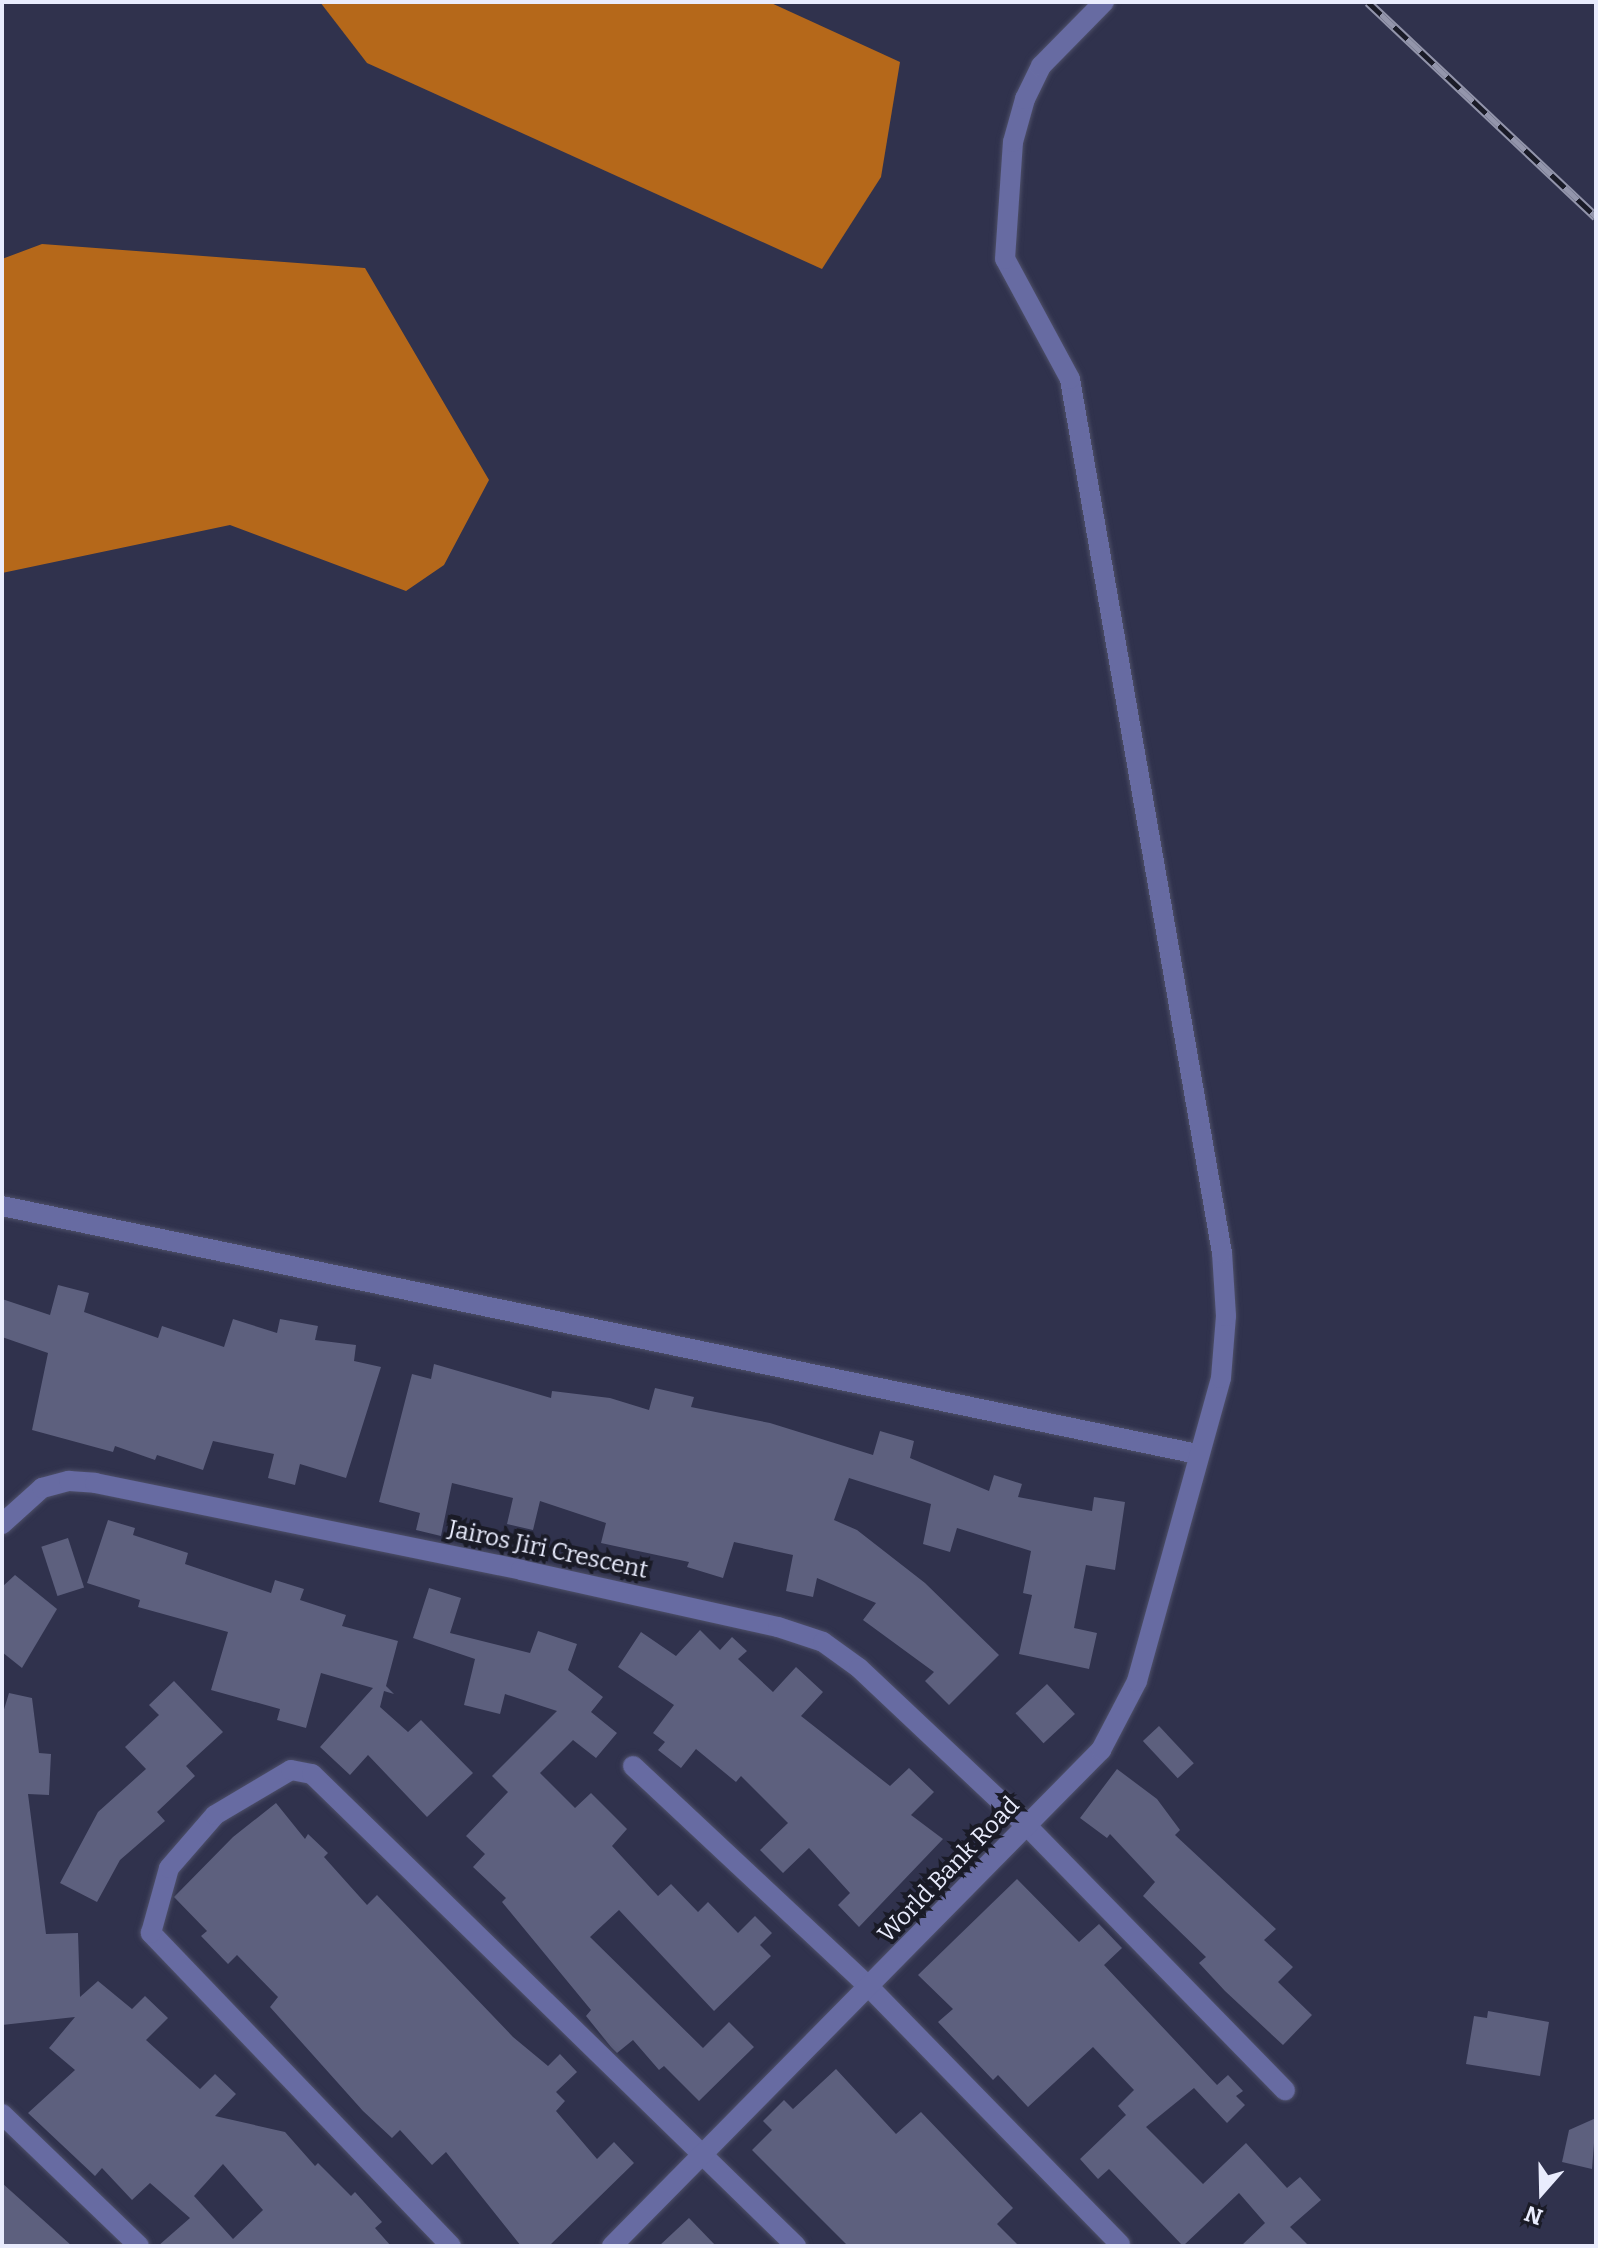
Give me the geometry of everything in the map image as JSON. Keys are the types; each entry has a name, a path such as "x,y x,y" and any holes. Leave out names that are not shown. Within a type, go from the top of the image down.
{"street":[{"name":"World Bank Road","path":"612,2246 870,1988 1101,1750 1123,1715 1221,1378 1226,1316 1222,1253 1070,379 1005,259 1013,142 1025,99 1041,66 1104,2"},
{"path":"2,1206 1197,1454"},
{"name":"Jairos Jiri Crescent","path":"2,1524 42,1488 69,1481 95,1483 778,1627 823,1642 859,1668 1028,1827 1285,2090"},
{"path":"633,1766 870,1988 1120,2244"},
{"path":"451,2246 151,1933 169,1868 215,1815 255,1787 291,1770 312,1774 505,1957 700,2155 796,2246"},
{"path":"2,2114 139,2246"}],"shaded area":[{"path":"320,2 769,2 900,62 881,177 822,269 367,63"},
{"path":"42,244 365,268 489,480 444,565 406,591 230,525 2,573 2,259"}],"building":[{"path":"58,1285 89,1293 84,1312 158,1338 162,1326 224,1347 233,1319 277,1333 280,1319 318,1326 315,1340 356,1345 354,1361 381,1367 346,1478 300,1464 295,1485 268,1478 274,1454 213,1441 203,1470 157,1455 155,1460 115,1446 113,1452 32,1430 48,1353 2,1337 2,1299 50,1315"},
{"path":"434,1364 551,1398 552,1391 610,1398 649,1410 655,1388 694,1397 691,1407 770,1423 873,1455 880,1431 914,1441 910,1458 989,1491 994,1475 1022,1484 1018,1497 1092,1511 1094,1497 1125,1502 1115,1570 1086,1565 1074,1628 1097,1633 1089,1669 1019,1654 1032,1595 1023,1593 1031,1551 957,1528 950,1552 923,1544 931,1504 849,1478 834,1520 857,1530 925,1583 999,1655 949,1705 925,1681 934,1672 863,1620 876,1603 817,1578 813,1597 786,1591 793,1555 734,1542 723,1578 687,1567 689,1562 601,1543 606,1523 540,1501 533,1530 507,1524 513,1498 452,1483 441,1536 416,1530 420,1513 379,1502 412,1374 431,1379"},
{"path":"108,1520 135,1528 133,1535 188,1553 185,1564 271,1593 275,1580 304,1589 300,1600 346,1615 342,1626 398,1641 386,1686 394,1694 384,1691 380,1707 408,1732 421,1720 473,1773 427,1817 368,1755 350,1775 320,1747 373,1688 321,1673 306,1728 277,1720 280,1709 211,1690 228,1632 138,1607 140,1600 87,1583"},
{"path":"68,1538 84,1587 57,1596 41,1547"},
{"path":"15,1575 57,1609 22,1668 2,1652 2,1587"},
{"path":"429,1588 461,1598 450,1633 530,1653 538,1631 577,1644 568,1670 603,1697 591,1712 617,1733 596,1758 573,1740 540,1773 575,1808 591,1793 627,1829 612,1846 658,1896 671,1884 698,1912 708,1902 738,1933 755,1916 772,1933 760,1945 771,1956 714,2011 619,1910 590,1937 703,2048 729,2022 754,2047 699,2101 664,2066 659,2070 633,2040 617,2053 611,2047 586,2016 591,2010 502,1902 506,1898 473,1867 485,1854 466,1836 508,1792 492,1776 557,1711 505,1694 500,1714 464,1705 475,1659 413,1638"},
{"path":"700,1630 720,1650 732,1637 747,1651 738,1659 773,1692 796,1667 823,1692 801,1716 890,1786 909,1768 934,1792 911,1815 943,1839 859,1927 838,1905 850,1893 809,1848 783,1873 760,1850 788,1823 741,1776 736,1782 696,1749 681,1768 658,1750 665,1742 653,1733 674,1705 618,1667 641,1632 676,1656"},
{"path":"174,1681 223,1732 186,1766 195,1776 157,1812 165,1821 120,1860 97,1902 60,1883 98,1812 146,1769 125,1747 159,1715 149,1705"},
{"path":"1047,1684 1075,1714 1044,1743 1016,1713"},
{"path":"9,1693 32,1698 39,1753 51,1754 49,1795 28,1794 46,1934 78,1933 80,1997 98,1981 132,2009 145,1996 168,2018 146,2040 200,2089 215,2074 236,2094 215,2116 285,2132 315,2166 318,2163 351,2196 355,2192 382,2222 375,2228 391,2246 158,2246 190,2218 150,2183 132,2200 102,2168 95,2176 28,2113 75,2070 49,2048 75,2017 2,2025 2,1716","holes":["223,2164 263,2210 233,2239 194,2196"]},
{"path":"1159,1726 1194,1763 1178,1778 1143,1741"},
{"path":"1117,1769 1157,1799 1180,1830 1175,1835 1276,1929 1264,1940 1293,1967 1278,1982 1312,2015 1283,2045 1225,1991 1199,1963 1206,1957 1143,1896 1155,1882 1110,1834 1107,1838 1080,1818"},
{"path":"276,1803 305,1839 308,1834 328,1853 324,1857 367,1905 377,1895 513,2037 548,2066 560,2054 577,2072 556,2092 565,2101 556,2111 597,2159 614,2142 634,2163 549,2246 521,2246 446,2152 432,2165 400,2130 392,2138 363,2111 270,2007 278,1997 237,1955 228,1964 201,1936 207,1931 174,1897 233,1837"},
{"path":"1017,1879 1079,1942 1099,1924 1122,1948 1104,1965 1217,2085 1228,2075 1243,2091 1236,2096 1245,2105 1227,2123 1194,2088 1146,2127 1203,2184 1246,2143 1287,2188 1300,2177 1321,2200 1290,2227 1309,2246 1241,2246 1265,2223 1239,2193 1183,2246 1109,2169 1098,2179 1080,2159 1126,2115 1118,2106 1134,2090 1093,2047 1028,2107 998,2075 993,2080 938,2022 953,2009 918,1975"},
{"path":"1488,2011 1549,2022 1540,2076 1466,2064 1474,2016 1487,2018"},
{"path":"836,2069 896,2134 921,2112 1013,2208 997,2224 1019,2246 848,2246 752,2150 772,2130 763,2121 784,2100 793,2109"},
{"path":"1596,2118 1592,2169 1562,2162 1569,2130"},
{"path":"2,2183 72,2246 2,2246"},
{"path":"689,2218 716,2246 659,2246"}],"railway":[{"path":"1368,2 1596,217"}]}
